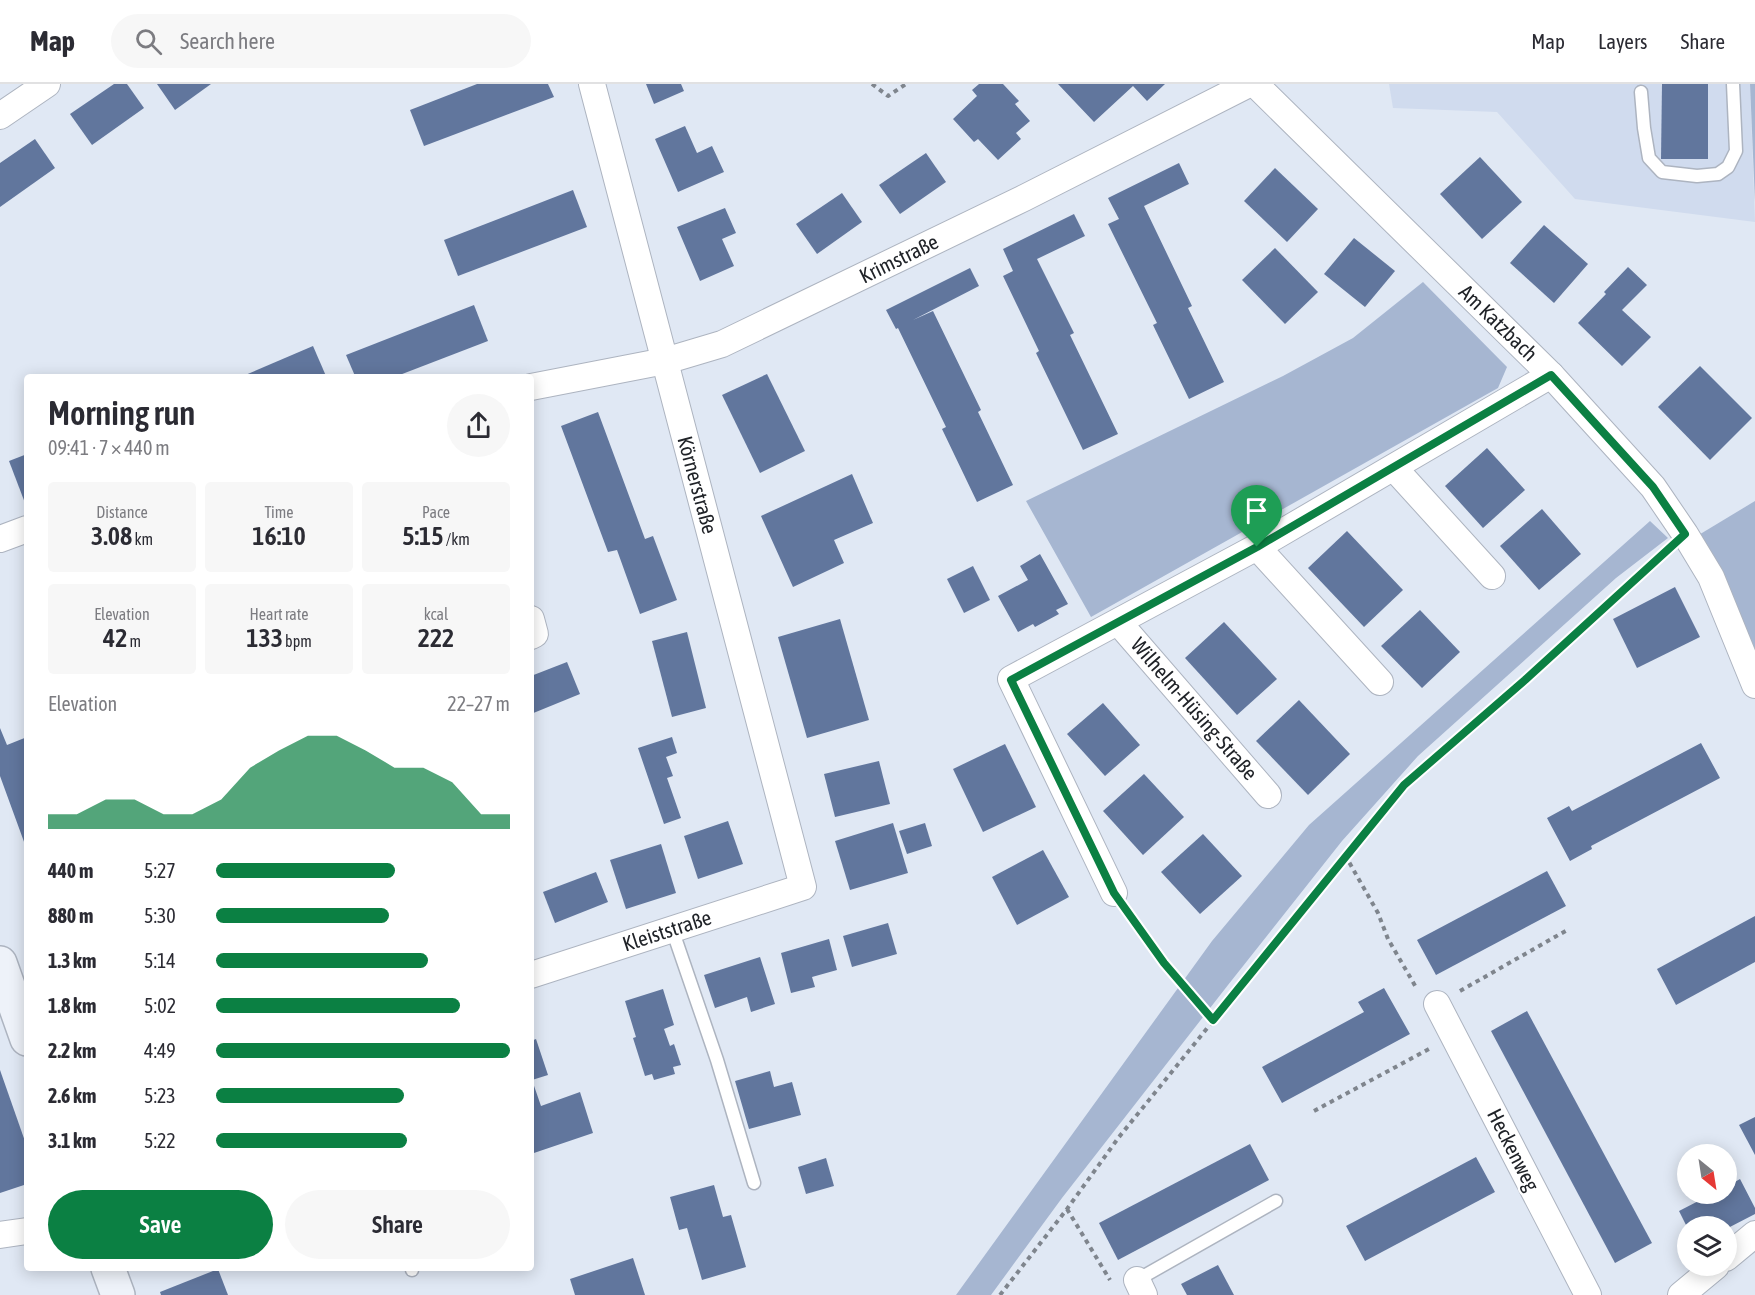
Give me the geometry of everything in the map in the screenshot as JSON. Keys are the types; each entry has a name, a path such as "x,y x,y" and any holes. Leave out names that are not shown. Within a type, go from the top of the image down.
{"main road":[{"path":"0,963 24,1031"},
{"path":"109,1271 118,1295"}],"street":[{"path":"0,116 47,84"},
{"name":"Körnerstraße","path":"592,84 802,887"},
{"name":"Krimstraße","path":"534,386 665,361 722,344 1024,198 1250,84"},
{"name":"Am Katzbach","path":"1255,84 1551,375 1653,487 1711,577 1755,685"},
{"name":"Wilhelm-Hüsing-Straße","path":"1114,893 1011,680 1257,547 1551,375"},
{"path":"1394,468 1492,576"},
{"path":"0,539 24,530"},
{"path":"1257,547 1380,682"},
{"name":"Wilhelm-Hüsing-Straße","path":"1119,622 1268,795"},
{"name":"Kleiststraße","path":"534,974 802,887"},
{"name":"Heckenweg","path":"1437,1004 1588,1295"},
{"path":"0,1235 24,1231"},
{"path":"1737,1249 1755,1234"},
{"path":"1681,1295 1704,1276"}],"lane":[{"path":"1641,92 1649,159 1662,172 1697,176 1718,174 1728,167 1736,151 1733,84"},
{"path":"672,929 717,1059 754,1183"},
{"path":"1141,1288 1276,1201"}],"path":[{"path":"872,84 888,96 906,84"},
{"path":"1000,1295 1119,1137 1404,785 1525,680 1685,534"},
{"path":"1346,855 1378,913 1388,939 1420,995 1437,1004 1569,929"},
{"path":"1114,893 1164,963 1213,1020"},
{"path":"1314,1111 1454,1036"},
{"path":"1067,1209 1110,1281 1141,1288"}],"shaded area":[{"path":"1389,84 1750,84 1755,222 1575,199 1497,112 1393,108"},
{"path":"1750,84 1755,84 1755,202"},
{"path":"1423,282 1507,367 1498,388 1091,617 1026,501 1283,376 1353,338"},
{"path":"1755,501 1755,649 1697,536"},
{"path":"1650,521 1668,538 1616,578 1418,756 1342,841 1062,1198 991,1295 956,1295 1212,941 1309,825"}],"building":[{"path":"114,84 127,84 144,108 92,145 70,114"},
{"path":"157,84 211,84 175,110"},
{"path":"477,84 548,84 554,97 424,146 410,110"},
{"path":"646,84 681,84 684,91 654,104"},
{"path":"979,84 1003,84 1019,101 1015,104 1030,121 1016,133 1021,139 998,160 978,139 974,142 953,119 977,96 972,90"},
{"path":"1058,84 1165,84 1147,101 1133,86 1094,122"},
{"path":"1662,84 1708,84 1708,159 1661,159"},
{"path":"685,126 697,153 712,146 724,172 678,192 655,139"},
{"path":"35,139 55,168 0,207 0,163"},
{"path":"926,153 946,182 900,214 879,185"},
{"path":"1480,157 1522,202 1482,239 1440,194"},
{"path":"1179,163 1189,184 1144,206 1192,306 1188,308 1224,382 1189,399 1153,325 1157,323 1108,224 1119,219 1108,198"},
{"path":"1275,168 1318,209 1287,242 1244,201"},
{"path":"573,190 587,227 458,276 444,240"},
{"path":"842,193 862,222 817,254 796,224"},
{"path":"725,208 736,233 722,239 734,266 700,281 677,227"},
{"path":"1074,214 1085,236 1037,259 1074,333 1070,335 1118,434 1083,450 1036,353 1039,351 1003,276 1013,271 1003,249"},
{"path":"1544,225 1588,264 1554,303 1510,263"},
{"path":"1354,238 1395,271 1365,307 1324,274"},
{"path":"1275,248 1318,292 1285,324 1242,280"},
{"path":"1628,267 1647,285 1622,310 1651,337 1622,366 1578,323"},
{"path":"970,268 979,286 913,320 933,311 981,410 978,412 1013,485 977,502 942,429 946,427 898,328 896,329 886,310"},
{"path":"474,305 488,341 402,374 354,374 346,355"},
{"path":"313,346 325,374 248,374"},
{"path":"1700,366 1752,418 1710,460 1658,407"},
{"path":"767,374 805,451 760,473 722,395"},
{"path":"598,412 645,539 653,536 677,600 640,614 617,550 608,552 561,426"},
{"path":"1487,448 1525,490 1483,528 1445,486"},
{"path":"24,455 24,500 9,461"},
{"path":"852,474 873,523 834,540 844,563 793,587 761,516"},
{"path":"1542,509 1581,554 1539,590 1500,546"},
{"path":"1347,531 1403,590 1364,627 1308,568"},
{"path":"1040,554 1068,604 1056,610 1059,614 1035,627 1033,624 1018,632 998,596 1028,580 1020,566"},
{"path":"973,566 990,600 964,613 947,579"},
{"path":"1675,587 1700,637 1637,668 1613,619"},
{"path":"1420,610 1460,652 1422,688 1381,646"},
{"path":"840,619 869,720 807,738 778,637"},
{"path":"1224,622 1277,679 1237,715 1185,658"},
{"path":"687,632 706,708 672,717 652,641"},
{"path":"567,662 580,694 534,713 534,675"},
{"path":"1299,700 1350,754 1308,795 1256,741"},
{"path":"1103,703 1140,745 1105,776 1067,734"},
{"path":"0,728 7,745 24,738 24,842 0,776"},
{"path":"672,737 677,753 666,757 673,776 667,778 681,818 664,824 638,748"},
{"path":"1701,743 1720,778 1591,846 1592,849 1570,861 1547,818 1569,806 1572,811"},
{"path":"1005,744 1036,807 983,832 953,769"},
{"path":"879,761 890,804 835,817 824,774"},
{"path":"1144,774 1184,817 1143,855 1103,811"},
{"path":"728,821 743,864 698,879 684,836"},
{"path":"893,823 908,873 850,890 835,841"},
{"path":"925,823 932,846 907,854 899,831"},
{"path":"1203,834 1242,876 1200,914 1161,872"},
{"path":"661,844 676,893 626,909 610,860"},
{"path":"1043,850 1069,897 1017,925 992,877"},
{"path":"1547,871 1566,906 1436,975 1417,940"},
{"path":"596,872 608,902 555,923 543,892"},
{"path":"1755,916 1755,962 1676,1005 1657,969"},
{"path":"888,923 897,954 852,967 843,936"},
{"path":"829,939 837,970 812,977 815,987 791,993 781,953"},
{"path":"760,957 775,1004 751,1012 747,997 715,1008 704,975"},
{"path":"1384,988 1410,1034 1282,1103 1262,1067 1364,1012 1358,1002"},
{"path":"663,989 674,1025 664,1029 670,1046 674,1044 681,1065 673,1067 675,1074 654,1080 652,1074 645,1076 633,1038 636,1037 625,1001"},
{"path":"1527,1011 1652,1243 1615,1263 1491,1031"},
{"path":"536,1039 548,1075 534,1079 534,1040"},
{"path":"0,1070 24,1138 24,1185 0,1193"},
{"path":"770,1071 774,1087 792,1082 801,1115 749,1129 735,1081"},
{"path":"534,1086 541,1106 580,1092 593,1133 534,1153"},
{"path":"1755,1117 1755,1155 1739,1125"},
{"path":"1250,1144 1269,1180 1118,1260 1099,1223"},
{"path":"1476,1157 1495,1192 1365,1261 1346,1226"},
{"path":"826,1158 834,1186 806,1194 798,1167"},
{"path":"1740,1179 1755,1208 1755,1214 1737,1223 1737,1216 1682,1216 1679,1211 1693,1204 1737,1204 1737,1181"},
{"path":"714,1185 723,1217 731,1215 746,1267 702,1280 687,1228 679,1230 670,1197"},
{"path":"633,1258 645,1295 575,1295 570,1279"},
{"path":"1218,1265 1234,1295 1187,1295 1181,1284"},
{"path":"213,1271 219,1271 228,1295 161,1295 160,1292"}],"route":[{"path":"1551,375 1653,487 1685,534 1525,680 1404,785 1213,1020 1164,963 1114,893 1011,680 1257,547 1551,375"}]}
